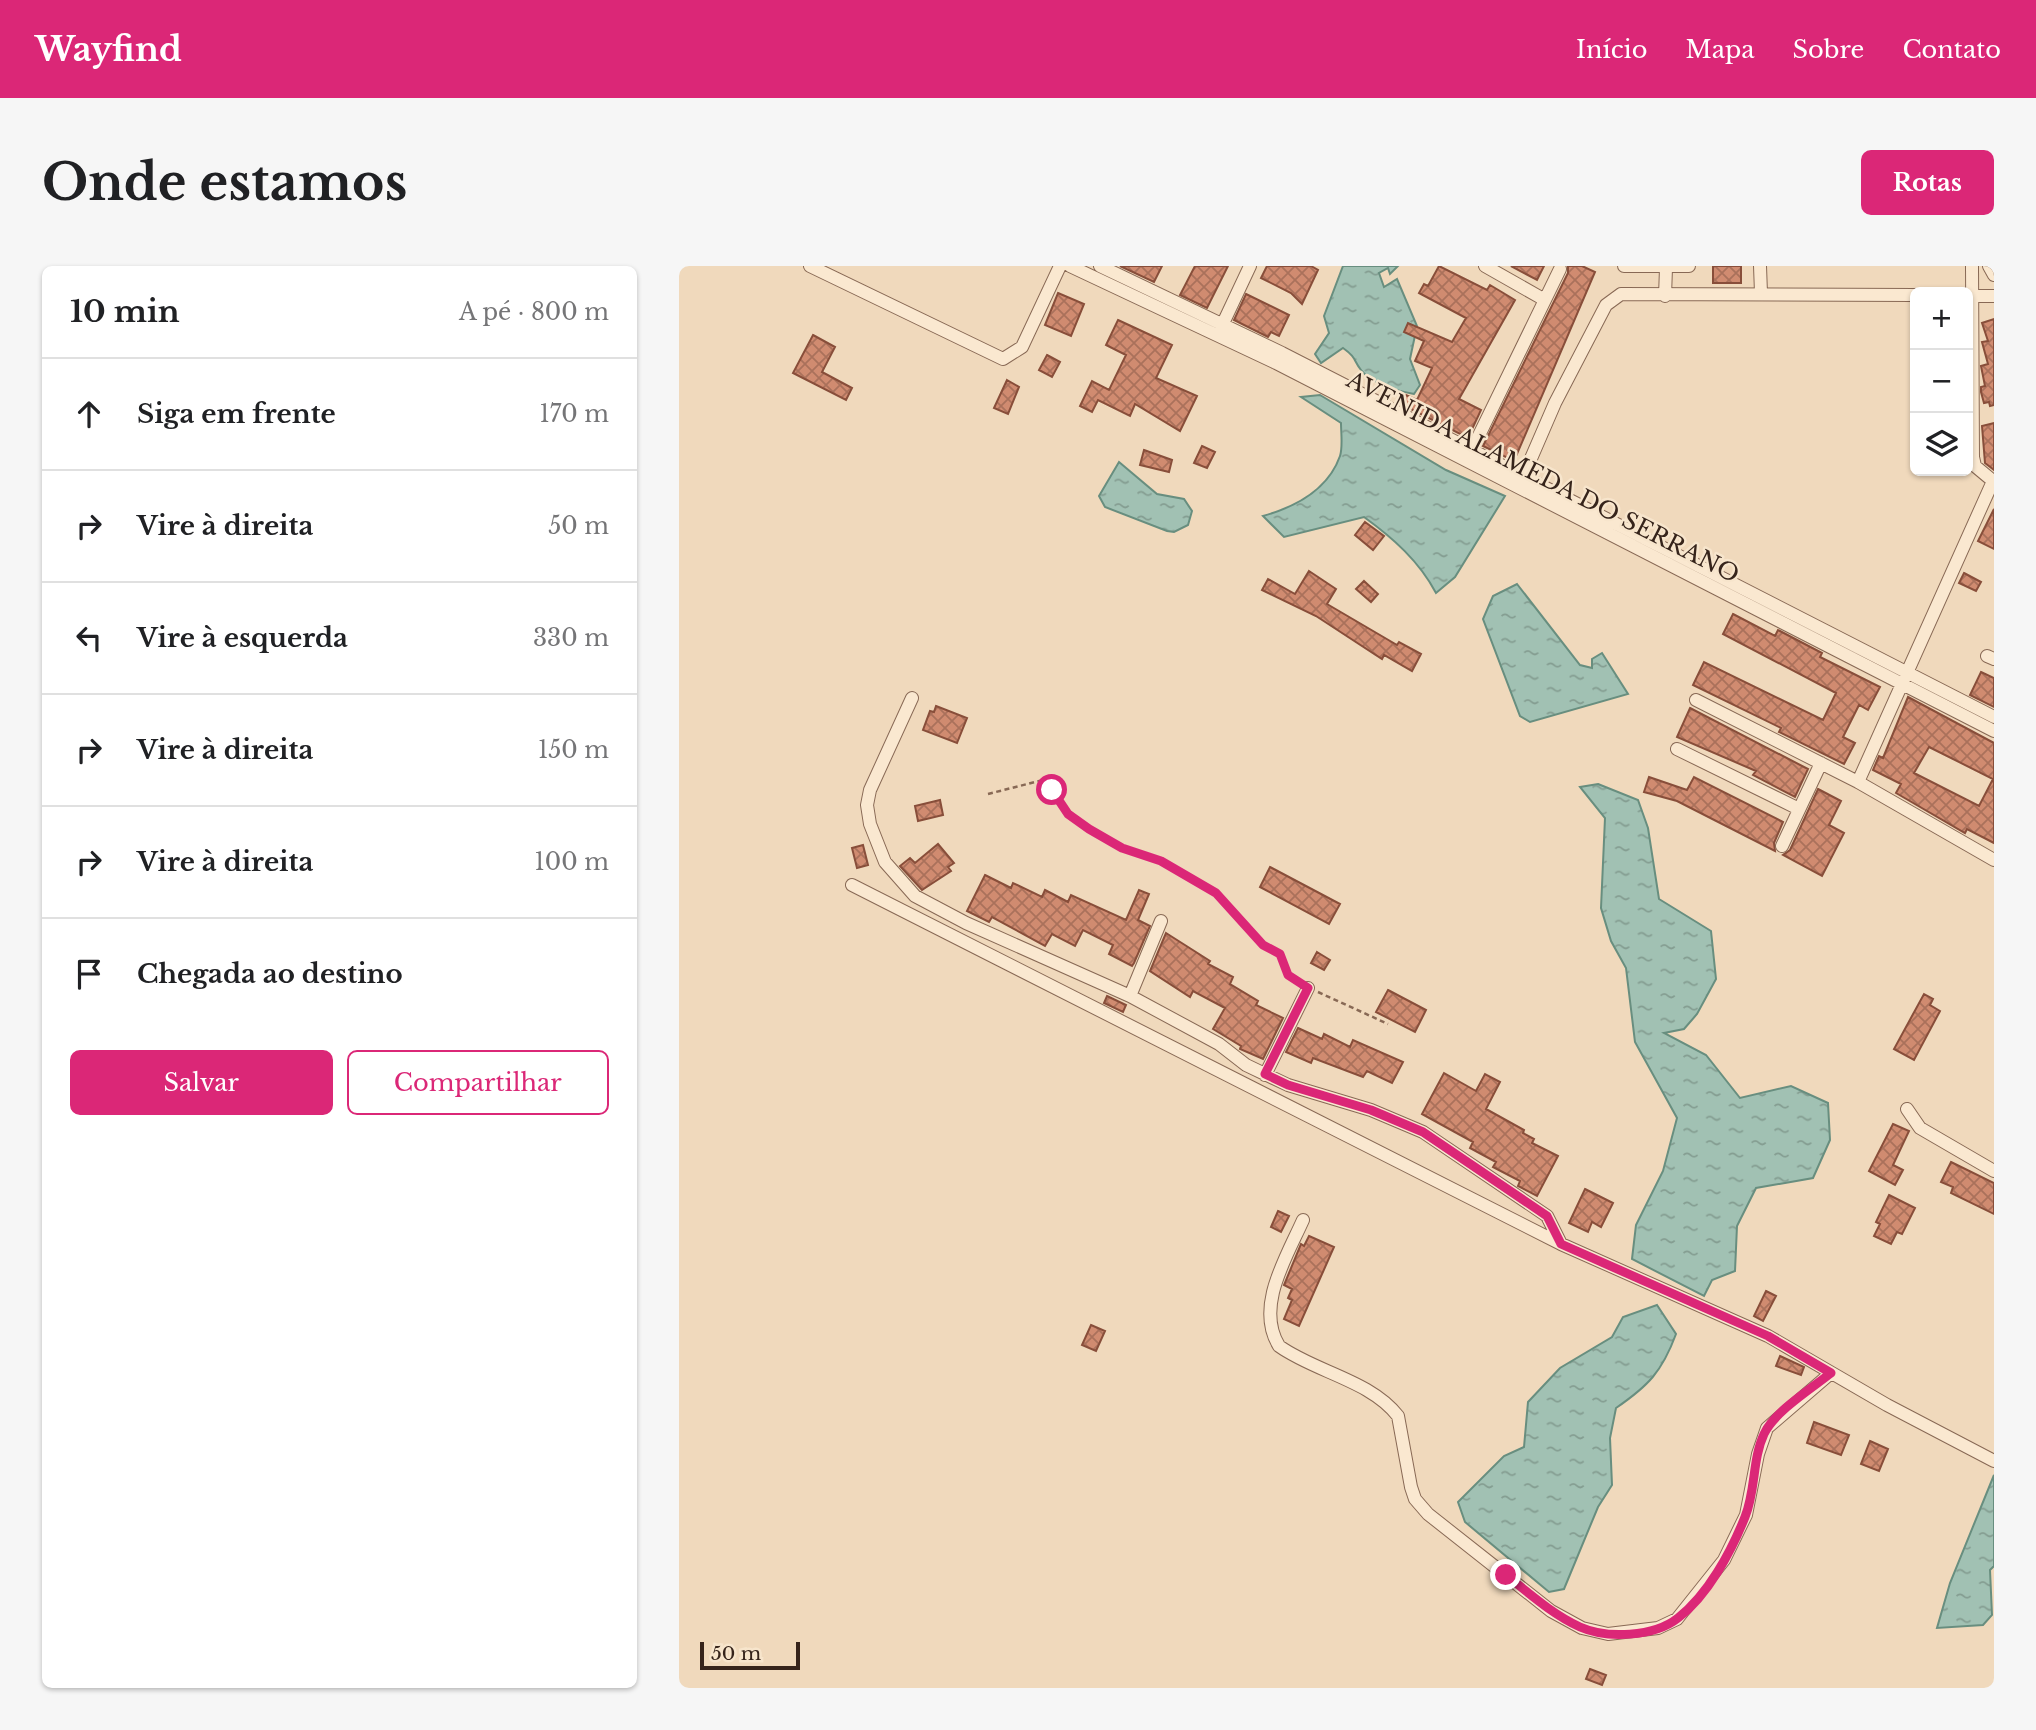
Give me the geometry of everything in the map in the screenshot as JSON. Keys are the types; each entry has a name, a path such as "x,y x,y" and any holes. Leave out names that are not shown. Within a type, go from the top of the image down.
{"street":[{"path":"810,266 1003,359 1022,347 1060,266"},
{"name":"AVENIDA ALAMEDA DO SERRANO","path":"1070,266 1220,331"},
{"name":"AVENIDA ALAMEDA DO SERRANO","path":"1101,266 1220,331 1905,679 1994,731"},
{"path":"1220,331 1250,266"},
{"path":"1485,266 1545,300"},
{"path":"1624,266 1689,266"},
{"path":"1760,266 1761,293"},
{"path":"1971,287 1972,266"},
{"path":"1989,266 1994,275"},
{"path":"1665,296 1666,268"},
{"path":"1469,456 1560,269"},
{"path":"1521,482 1555,403 1606,305 1621,294 1910,295"},
{"path":"1973,296 1994,296"},
{"path":"1858,782 1994,481 1975,466 1973,457 1971,350"},
{"name":"AVENIDA ALAMEDA DO SERRANO","path":"1905,679 1994,717"},
{"path":"912,698 870,790 867,805 870,824 885,862 915,896 966,923 1129,996 1219,1044 1246,1066 1288,1085 1371,1110 1423,1132 1547,1216 1561,1244"},
{"path":"1696,700 1858,782 1994,860"},
{"path":"1677,749 1798,810"},
{"path":"1782,846 1821,763"},
{"path":"852,885 1561,1244 1768,1336 1994,1461"},
{"path":"1129,996 1161,921"},
{"path":"1265,1074 1308,988"},
{"path":"1907,1110 1920,1128 1994,1171"},
{"path":"1303,1220 1271,1301 1270,1323 1279,1346 1375,1396 1393,1409 1398,1416 1411,1487 1421,1507 1551,1611 1582,1628 1608,1634 1627,1634 1658,1628 1677,1619 1724,1560 1746,1515 1758,1454 1767,1428 1831,1373"}],"path":[{"path":"988,794 1042,780 1068,814 1089,829 1122,848 1171,866 1216,893 1263,945 1280,954 1288,975 1308,988 1388,1024"}],"water":[{"path":"1343,266 1398,266 1390,274 1388,268 1379,273 1384,287 1397,279 1417,326 1410,359 1420,385 1414,394 1378,383 1361,370 1343,348 1321,363 1315,354 1329,333 1324,316"},
{"path":"1320,395 1446,470 1505,496 1455,577 1436,593 1405,551 1364,517 1284,537 1263,516 1287,508 1309,495 1319,488 1335,468 1341,452 1341,423 1301,397"},
{"path":"1119,462 1157,494 1184,499 1192,511 1188,525 1174,532 1167,531 1105,507 1099,496"},
{"path":"1517,584 1580,665 1592,668 1592,659 1602,653 1628,694 1530,722 1520,716 1483,619 1493,596"},
{"path":"1598,784 1638,800 1648,828 1659,899 1711,931 1716,979 1697,1014 1684,1029 1664,1033 1706,1055 1740,1098 1791,1086 1828,1103 1830,1140 1813,1178 1756,1188 1737,1226 1735,1271 1712,1280 1704,1296 1632,1259 1636,1225 1663,1171 1677,1118 1635,1042 1626,968 1611,941 1601,908 1605,818 1580,787"},
{"path":"1657,1305 1676,1334 1653,1377 1616,1408 1610,1438 1612,1485 1598,1507 1564,1589 1549,1592 1465,1522 1458,1502 1504,1456 1524,1447 1528,1402 1560,1368 1612,1337 1623,1317"},
{"path":"1994,1475 1994,1566 1990,1570 1992,1615 1983,1625 1937,1628 1950,1583"}],"building":[{"path":"1120,266 1162,266 1154,282"},
{"path":"1195,266 1228,266 1207,308 1180,295"},
{"path":"1267,266 1311,266 1318,270 1302,304 1291,293 1261,278"},
{"path":"1439,266 1487,290 1490,285 1515,300 1459,399 1481,410 1468,438 1401,404 1406,395 1417,400 1432,368 1415,361 1424,341 1404,332 1408,323 1452,342 1466,318 1419,293 1424,284 1428,286"},
{"path":"1511,266 1544,266 1537,280"},
{"path":"1568,266 1582,266 1595,272 1514,461 1483,446 1568,273"},
{"path":"1713,266 1741,266 1741,283 1713,283"},
{"path":"1058,293 1084,304 1071,336 1045,325"},
{"path":"1246,294 1289,315 1279,336 1271,332 1268,337 1234,320"},
{"path":"1994,319 1994,405 1990,406 1989,402 1984,403 1981,392 1981,387 1985,386 1981,366 1988,364 1982,342 1988,341 1982,323"},
{"path":"1118,320 1172,345 1156,378 1197,396 1180,431 1135,404 1130,416 1098,400 1092,412 1080,406 1092,381 1109,390 1126,355 1106,345"},
{"path":"813,335 835,347 822,372 852,388 846,400 793,373"},
{"path":"1047,355 1060,362 1052,377 1039,370"},
{"path":"1007,380 1019,387 1008,414 994,408"},
{"path":"1994,423 1994,470 1985,463 1982,426"},
{"path":"1202,446 1215,452 1207,468 1194,463"},
{"path":"1144,450 1172,460 1169,472 1140,465"},
{"path":"1994,509 1994,549 1978,541"},
{"path":"1365,522 1384,536 1373,550 1355,535"},
{"path":"1309,571 1336,589 1327,604 1397,645 1399,642 1421,654 1412,671 1384,655 1382,659 1316,616 1262,590 1268,579 1295,594"},
{"path":"1964,573 1981,582 1976,591 1959,583"},
{"path":"1364,581 1378,594 1371,602 1356,589"},
{"path":"1733,614 1775,636 1778,630 1822,653 1820,657 1880,687 1868,710 1859,705 1843,737 1855,743 1844,764 1779,732 1781,728 1693,685 1704,662 1823,720 1836,693 1723,634"},
{"path":"1981,672 1994,678 1994,707 1970,695"},
{"path":"1908,697 1994,743 1994,843 1967,829 1965,833 1896,793 1901,784 1873,770 1879,756 1883,758","holes":["1929,747 1993,779 1979,806 1914,773"]},
{"path":"936,706 967,718 957,743 923,730 930,711 934,712"},
{"path":"1690,708 1808,769 1795,797 1753,775 1756,771 1677,737"},
{"path":"1649,777 1687,790 1694,777 1783,822 1774,843 1775,851 1677,801 1644,792"},
{"path":"1818,789 1841,801 1829,825 1844,833 1822,876 1783,855 1790,850"},
{"path":"940,800 943,815 918,821 915,806"},
{"path":"938,844 954,863 948,867 951,871 922,890 900,866 910,858 915,863"},
{"path":"863,845 868,865 857,868 852,848"},
{"path":"1270,867 1340,904 1329,924 1260,887"},
{"path":"985,875 1011,888 1013,883 1042,897 1045,890 1068,902 1071,895 1126,920 1139,890 1149,894 1138,920 1150,926 1134,963 1132,966 1109,954 1113,945 1083,930 1075,946 1052,934 1045,946 992,917 989,922 967,911"},
{"path":"1166,933 1210,961 1208,964 1233,977 1230,984 1258,1001 1256,1005 1283,1018 1263,1059 1240,1049 1241,1046 1213,1029 1225,1008 1193,991 1190,997 1150,971"},
{"path":"1317,952 1330,960 1324,970 1311,963"},
{"path":"1388,990 1426,1010 1415,1032 1376,1012"},
{"path":"1924,994 1933,999 1930,1005 1940,1011 1914,1060 1894,1049"},
{"path":"1107,996 1126,1005 1123,1012 1104,1003"},
{"path":"1298,1028 1322,1039 1324,1034 1350,1047 1353,1040 1403,1062 1392,1083 1367,1071 1363,1077 1313,1058 1311,1063 1286,1052"},
{"path":"1444,1073 1476,1091 1485,1074 1500,1082 1486,1109 1524,1130 1523,1133 1534,1139 1532,1143 1558,1156 1537,1196 1518,1186 1520,1181 1493,1167 1496,1162 1470,1148 1473,1142 1422,1114"},
{"path":"1893,1124 1909,1131 1893,1165 1903,1170 1895,1185 1869,1171"},
{"path":"1951,1162 1994,1183 1994,1214 1951,1193 1953,1187 1941,1182"},
{"path":"1585,1189 1613,1203 1601,1227 1592,1222 1588,1232 1569,1223"},
{"path":"1889,1195 1915,1208 1902,1234 1897,1232 1891,1244 1874,1236 1880,1224 1876,1222"},
{"path":"1278,1211 1289,1216 1281,1232 1271,1227"},
{"path":"1309,1236 1334,1247 1299,1326 1284,1319 1292,1300 1288,1298 1292,1289 1284,1285 1301,1244 1304,1246"},
{"path":"1766,1291 1776,1296 1763,1321 1754,1316"},
{"path":"1091,1325 1105,1331 1096,1351 1082,1345"},
{"path":"1780,1356 1804,1367 1801,1375 1776,1366"},
{"path":"1814,1422 1849,1435 1841,1455 1807,1443"},
{"path":"1870,1441 1888,1449 1879,1471 1861,1464"},
{"path":"1590,1669 1606,1675 1602,1685 1586,1679"}],"route":[{"path":"1052,790 1068,814 1089,829 1122,848 1161,861 1216,893 1240,923 1263,945 1280,954 1288,975 1308,988 1265,1074 1288,1085 1371,1110 1423,1132 1547,1216 1561,1244 1768,1336 1831,1373 1767,1428 1758,1454 1746,1515 1724,1560 1677,1619 1658,1628 1627,1634 1608,1634 1582,1628 1551,1611 1506,1575"}]}
